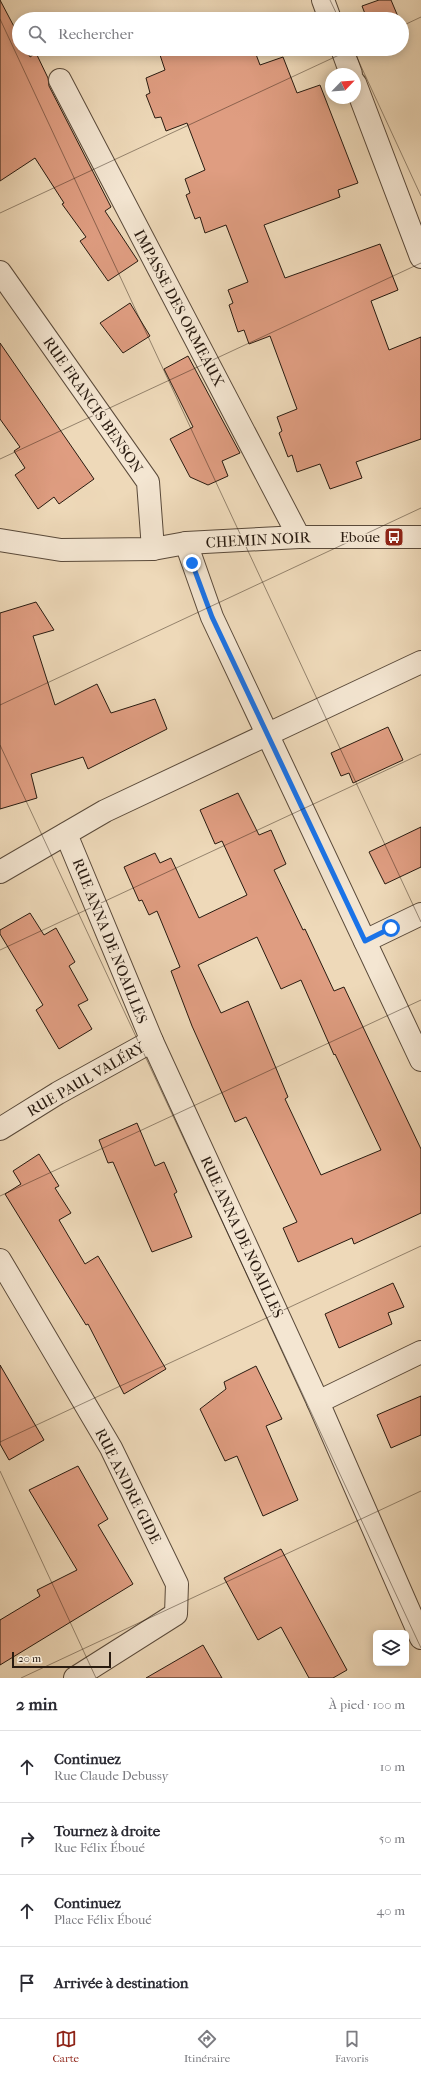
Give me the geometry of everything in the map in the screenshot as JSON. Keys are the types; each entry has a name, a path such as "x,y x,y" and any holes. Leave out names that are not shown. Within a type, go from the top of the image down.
{"street":[{"path":"323,0 327,12"},
{"path":"345,56 350,68"},
{"name":"IMPASSE DES ORMEAUX","path":"60,80 299,537"},
{"path":"361,99 421,256"},
{"name":"RUE FRANCIS BENSON","path":"0,272 148,482 153,549"},
{"name":"CHEMIN NOIR","path":"0,540 61,550 153,549 186,543 299,537 421,537"},
{"path":"186,543 212,617 421,1060"},
{"path":"0,872 105,811 421,662"},
{"name":"RUE ANNA DE NOAILLES","path":"66,834 152,1041 318,1402 421,1638"},
{"path":"365,941 421,914"},
{"name":"RUE PAUL VALÉRY","path":"0,1129 58,1093 152,1041"},
{"name":"RUE ANDRE GIDE","path":"0,1260 111,1448 178,1584 176,1614 75,1678"},
{"path":"318,1402 421,1352"}],"building":[{"path":"0,0 12,23 12,56 37,56 48,78 49,86 111,207 105,211 138,261 108,281 80,241 86,237 62,204 64,203 35,158 0,181"},
{"path":"379,0 391,0 396,12 364,12 362,6"},
{"path":"160,56 257,56 260,65 283,57 297,93 320,85 325,98 325,104 327,104 358,183 338,190 340,197 264,225 285,278 380,244 398,290 371,301 389,350 421,337 421,439 356,462 362,478 330,489 320,464 297,472 292,455 288,457 279,433 282,431 277,417 297,409 270,336 249,344 244,330 238,332 229,305 233,303 228,290 248,282 226,225 205,233 200,217 195,219 186,195 190,193 185,179 205,170 187,123 166,131 161,117 155,118 146,95 150,93 146,78 165,70"},
{"path":"130,303 150,336 123,353 100,323"},
{"path":"0,343 94,479 59,504 54,497 38,509 15,475 25,468 14,451 20,447 0,419"},
{"path":"188,356 240,453 222,461 228,476 208,485 190,477 170,439 193,427 164,369"},
{"path":"36,602 54,630 33,636 55,705 97,684 111,713 155,699 167,729 88,769 83,757 31,774 37,798 0,809 0,613"},
{"path":"388,727 403,760 353,783 349,773 341,776 331,753"},
{"path":"238,793 259,835 271,830 286,864 274,870 303,930 305,929 334,991 344,987 421,1149 421,1213 354,1244 352,1238 298,1262 283,1228 297,1222 246,1117 235,1122 192,1026 171,971 180,967 157,911 149,915 142,900 139,901 124,867 155,853 160,863 171,858 199,918 247,895 222,841 215,844 200,810","holes":["257,937 281,989 301,980 334,1055 335,1054 381,1150 321,1175 285,1099 288,1097 248,1001 221,1013 198,965"]},
{"path":"421,827 421,867 385,884 369,852"},
{"path":"30,913 44,935 56,928 75,962 69,966 88,1000 78,1005 92,1029 59,1049 36,1010 43,1005 0,934 0,930"},
{"path":"137,1123 155,1166 164,1162 177,1192 174,1194 192,1237 152,1252 113,1162 108,1163 99,1140"},
{"path":"39,1154 59,1186 55,1188 71,1213 59,1220 85,1264 98,1256 166,1369 124,1394 88,1324 86,1325 5,1194 21,1184 13,1171"},
{"path":"393,1283 404,1307 388,1313 392,1324 339,1348 325,1314"},
{"path":"0,1365 44,1440 9,1460 0,1444"},
{"path":"256,1366 282,1419 266,1426 298,1500 263,1516 237,1456 225,1461 200,1409 226,1389 224,1382"},
{"path":"421,1396 421,1435 391,1448 377,1415"},
{"path":"78,1466 108,1519 98,1525 133,1584 0,1665 0,1620 40,1596 37,1590 77,1570 29,1490"},
{"path":"281,1549 347,1670 333,1678 309,1678 281,1627 258,1640 224,1578"},
{"path":"203,1645 222,1678 146,1678"}],"place":[{"name":"Eboue","path":"394,537"}],"route":[{"path":"192,563 212,617 365,941 391,928"}]}
